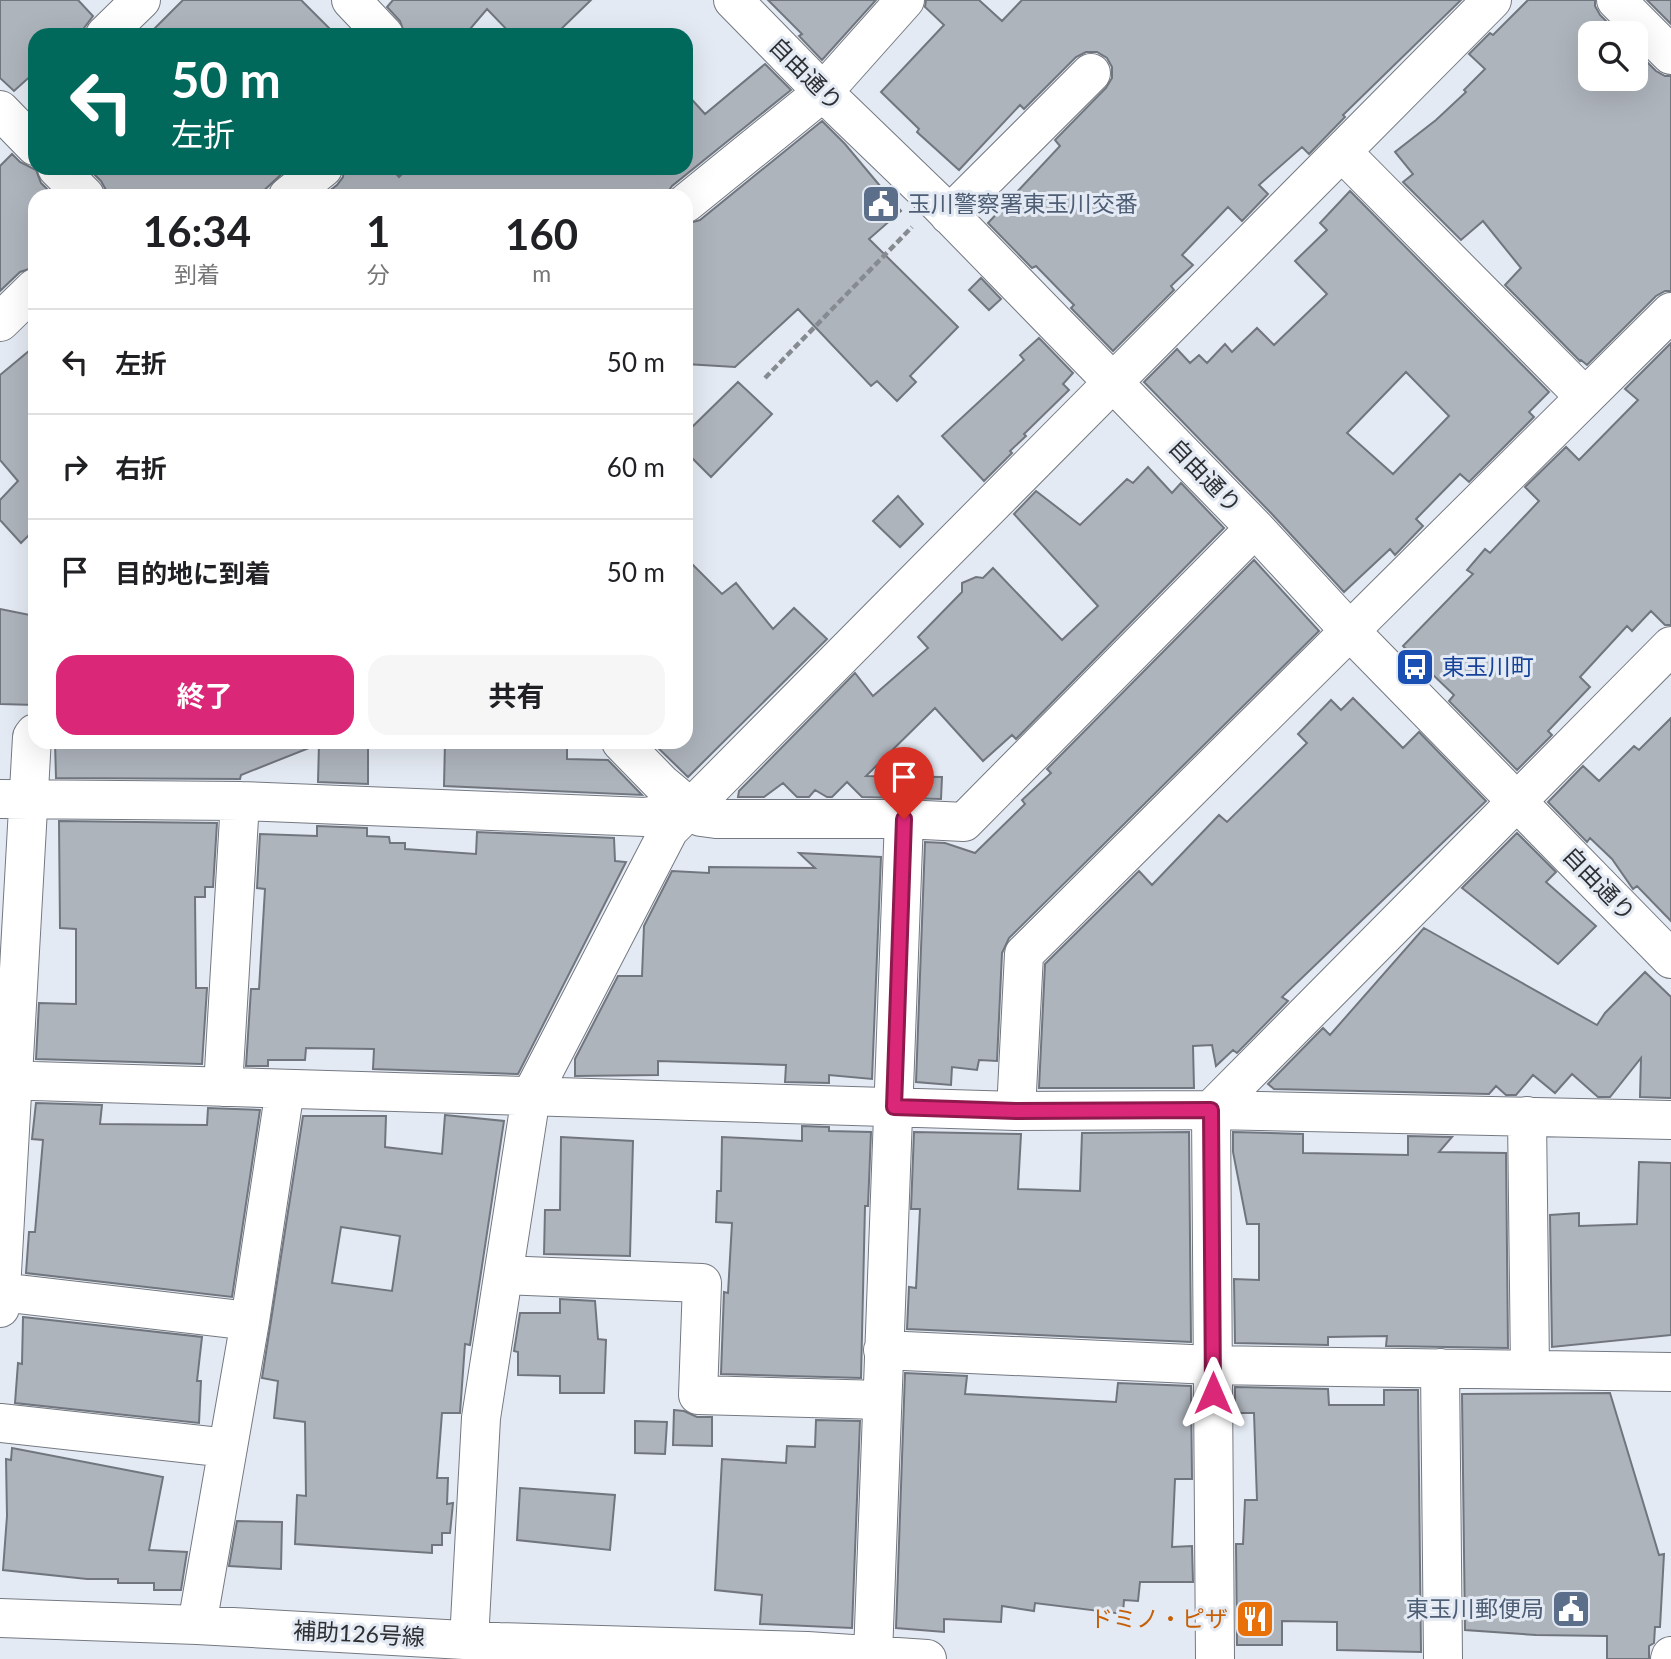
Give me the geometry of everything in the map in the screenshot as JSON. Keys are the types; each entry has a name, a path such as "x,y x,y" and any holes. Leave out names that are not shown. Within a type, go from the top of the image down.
{"street":[{"path":"112,28 141,0"},
{"path":"351,0 377,28"},
{"name":"自由通り","path":"733,0 943,208 1255,528 1350,631 1671,958"},
{"path":"472,1650 481,1418 531,1096 669,830 1492,0"},
{"path":"1616,0 1671,55"},
{"path":"693,197 823,92 898,3"},
{"path":"943,208 1091,73"},
{"path":"1343,153 1585,397"},
{"path":"64,175 78,189"},
{"path":"297,189 314,175"},
{"path":"0,322 28,295"},
{"path":"1016,1111 1024,954 1671,312"},
{"path":"628,749 661,783 701,817 964,822 1255,528"},
{"path":"1215,1659 1211,1110 1671,646"},
{"path":"0,1308 14,799 29,749"},
{"path":"14,799 52,797 240,801 645,817 692,809"},
{"path":"223,1087 240,801"},
{"path":"873,1656 904,819"},
{"path":"6,1080 1016,1111 1211,1110 1671,1119"},
{"path":"197,1625 250,1321 285,1089"},
{"path":"1527,1116 1530,1370"},
{"path":"1,1273 250,1321"},
{"path":"504,1275 702,1283 698,1395 881,1400"},
{"path":"883,1350 1212,1365 1671,1373"},
{"path":"1440,1368 1443,1659"},
{"path":"0,1423 228,1448"},
{"name":"補助126号線","path":"0,1618 197,1625 472,1650 927,1659"}],"path":[{"path":"765,378 943,208"}],"building":[{"path":"0,0 78,0 93,16 84,28 28,28 28,78 14,91 0,78"},
{"path":"183,0 301,0 329,28 155,28"},
{"path":"393,0 591,0 562,28 505,28 487,9 471,28 402,28 400,21 387,7"},
{"path":"768,0 876,0 822,60 799,36 802,34"},
{"path":"926,0 979,0 1002,21 1022,0 1461,0 1343,115 1345,117 1309,154 1302,147 1259,185 1268,194 1242,221 1228,207 1182,255 1193,265 1171,286 1174,290 1113,351 1071,308 1074,305 1036,266 1032,268 988,223 1060,146 1055,140 1106,88 1112,78 1112,67 1107,58 1097,52 1086,52 1076,57 1024,109 1020,105 959,170 917,132 919,129 881,92 944,25 925,7"},
{"path":"1528,0 1595,0 1595,6 1606,21 1578,21 1578,91 1648,91 1648,63 1656,71 1671,76 1671,291 1656,296 1587,365 1505,285 1521,268 1483,221 1461,240 1403,182 1413,174 1395,152 1466,92 1464,90 1485,69 1469,54 1490,33 1493,35"},
{"path":"1647,0 1671,0 1671,24"},
{"path":"765,64 791,90 693,169 693,101 705,114"},
{"path":"822,121 845,144 901,211 869,239 958,327 910,376 916,382 897,401 877,381 871,386 798,309 735,367 693,364 693,222 700,220"},
{"path":"12,154 28,166 28,175 38,175 47,189 28,189 28,269 20,272 0,291 0,166"},
{"path":"95,175 280,175 266,189 105,189"},
{"path":"343,175 686,175 670,189 332,189"},
{"path":"1350,191 1549,392 1529,412 1534,417 1469,482 1460,474 1416,519 1423,526 1395,555 1390,549 1344,592 1144,382 1177,349 1190,363 1199,355 1207,363 1225,344 1232,352 1257,328 1274,345 1327,294 1295,261 1327,230 1320,223","holes":["1406,372 1449,416 1393,474 1347,433"]},
{"path":"981,278 1001,299 989,310 969,290"},
{"path":"1039,338 1073,373 1063,384 1069,390 1024,434 1026,436 1010,451 1012,453 984,481 942,436 1024,360 1020,355"},
{"path":"1671,343 1671,625 1665,625 1651,611 1632,631 1627,626 1580,677 1590,687 1548,731 1552,735 1517,770 1449,701 1454,695 1403,646 1473,574 1467,570 1485,549 1490,553 1539,501 1525,487 1566,447 1579,460 1638,400 1625,389"},
{"path":"28,352 28,536 21,543 0,520 0,500 18,481 0,460 0,375"},
{"path":"738,382 772,414 711,477 693,459 693,426"},
{"path":"1148,467 1172,493 1181,483 1224,528 1016,739 1012,735 983,761 935,708 866,776 942,777 941,799 862,797 847,782 832,797 815,790 809,797 797,797 783,783 764,797 738,797 739,791 855,673 873,696 928,648 918,637 962,592 962,583 976,577 983,578 993,568 1062,640 1098,606 1014,514 1036,491 1080,525 1127,479 1133,483"},
{"path":"898,496 923,524 900,547 873,521"},
{"path":"1254,560 1319,631 1009,938 1002,953 997,1061 979,1060 977,1070 952,1067 951,1085 916,1082 925,842 945,843 975,853 1025,804 1022,800 1051,773 1047,769"},
{"path":"693,565 722,594 736,583 773,629 794,608 827,639 688,777 659,749 693,749"},
{"path":"0,609 28,615 28,705 0,704"},
{"path":"1353,698 1403,748 1419,732 1486,801 1282,997 1288,1001 1237,1053 1233,1050 1216,1066 1212,1045 1193,1046 1194,1088 1039,1088 1045,964 1139,871 1152,885 1219,815 1227,822 1307,743 1298,734 1331,700 1341,710"},
{"path":"1671,718 1671,921 1637,886 1633,889 1612,859 1590,838 1587,842 1548,802 1583,766 1599,781 1634,746 1639,750"},
{"path":"55,749 306,749 241,775 240,779 56,778"},
{"path":"319,749 368,749 368,784 318,782"},
{"path":"445,749 567,749 567,759 608,760 642,795 444,786"},
{"path":"59,821 217,823 213,887 205,887 205,897 195,897 196,988 207,988 202,1064 36,1059 39,1003 76,1004 76,929 60,928"},
{"path":"317,826 367,828 367,836 389,837 390,843 405,843 405,849 476,854 477,832 614,838 615,861 626,862 518,1074 373,1069 374,1049 306,1048 305,1060 268,1060 268,1066 246,1066 251,989 259,989 265,889 257,888 260,834 317,836"},
{"path":"1517,833 1556,872 1546,882 1596,926 1558,964 1462,888"},
{"path":"799,853 881,857 872,1079 829,1075 829,1083 785,1082 786,1065 658,1061 658,1075 575,1076 575,1059 618,976 642,976 644,926 672,871 709,873 709,867 815,868"},
{"path":"1424,928 1597,1025 1605,1013 1645,972 1671,997 1671,1098 1640,1097 1641,1058 1610,1097 1598,1097 1572,1074 1555,1093 1533,1075 1516,1095 1506,1095 1496,1086 1489,1094 1274,1089 1268,1084 1323,1028 1330,1035"},
{"path":"36,1103 102,1105 100,1124 207,1125 208,1108 260,1110 232,1297 26,1273 29,1232 35,1232 43,1140 32,1139"},
{"path":"445,1115 504,1121 470,1345 465,1344 460,1413 442,1413 437,1478 448,1478 447,1504 453,1503 450,1533 442,1533 442,1545 432,1545 432,1553 295,1544 297,1495 306,1496 305,1422 274,1418 278,1381 262,1378 303,1116 386,1116 385,1147 442,1154","holes":["341,1227 400,1236 392,1291 332,1283"]},
{"path":"802,1126 829,1127 829,1131 871,1132 868,1206 865,1206 861,1378 721,1374 724,1292 728,1293 732,1223 716,1222 717,1191 721,1191 722,1137 802,1141"},
{"path":"914,1132 1021,1134 1018,1189 1080,1191 1082,1133 1189,1132 1191,1342 907,1329 909,1287 916,1288 920,1209 911,1209"},
{"path":"1233,1132 1303,1134 1303,1153 1408,1155 1408,1136 1452,1137 1439,1152 1506,1153 1508,1348 1386,1346 1387,1336 1328,1337 1328,1345 1235,1343 1234,1279 1259,1280 1259,1224 1247,1224 1233,1152"},
{"path":"561,1137 633,1141 630,1256 544,1254 545,1210 560,1210"},
{"path":"1639,1162 1671,1163 1671,1335 1552,1347 1550,1215 1579,1213 1579,1226 1637,1224"},
{"path":"560,1299 595,1301 598,1339 606,1340 604,1393 560,1393 560,1376 518,1375 518,1352 514,1351 520,1313 560,1313"},
{"path":"23,1317 202,1337 197,1381 201,1381 199,1423 15,1403 18,1363 22,1364"},
{"path":"905,1373 967,1376 965,1394 1116,1402 1118,1383 1191,1386 1192,1479 1175,1479 1172,1547 1192,1546 1193,1582 1140,1582 1138,1601 1124,1600 1123,1614 1035,1603 1034,1611 1002,1606 1001,1622 944,1619 944,1632 896,1628"},
{"path":"1235,1387 1328,1389 1329,1405 1384,1405 1384,1390 1418,1390 1421,1652 1337,1650 1337,1622 1282,1621 1282,1645 1237,1645 1236,1544 1243,1544 1245,1500 1257,1500 1254,1413 1235,1413"},
{"path":"1610,1393 1659,1555 1664,1554 1660,1627 1655,1627 1654,1643 1649,1646 1649,1659 1607,1659 1607,1636 1465,1630 1462,1394"},
{"path":"674,1410 697,1417 712,1417 712,1446 673,1445"},
{"path":"816,1420 860,1421 852,1628 760,1624 762,1595 715,1590 722,1459 786,1463 787,1446 815,1447"},
{"path":"635,1421 667,1422 665,1454 635,1453"},
{"path":"12,1448 163,1477 149,1550 187,1552 181,1590 154,1590 154,1583 118,1583 118,1579 87,1579 3,1570 7,1516 6,1459 11,1460"},
{"path":"520,1488 615,1495 610,1550 517,1540"},
{"path":"237,1521 282,1522 281,1569 229,1566"}],"place":[{"name":"玉川警察署東玉川交番","path":"881,204"},
{"name":"東玉川町","path":"1415,667"},
{"name":"東玉川郵便局","path":"1571,1609"},
{"name":"ドミノ・ピザ","path":"1255,1619"}],"route":[{"path":"904,819 894,1107 1016,1111 1211,1110 1213,1393"}]}
